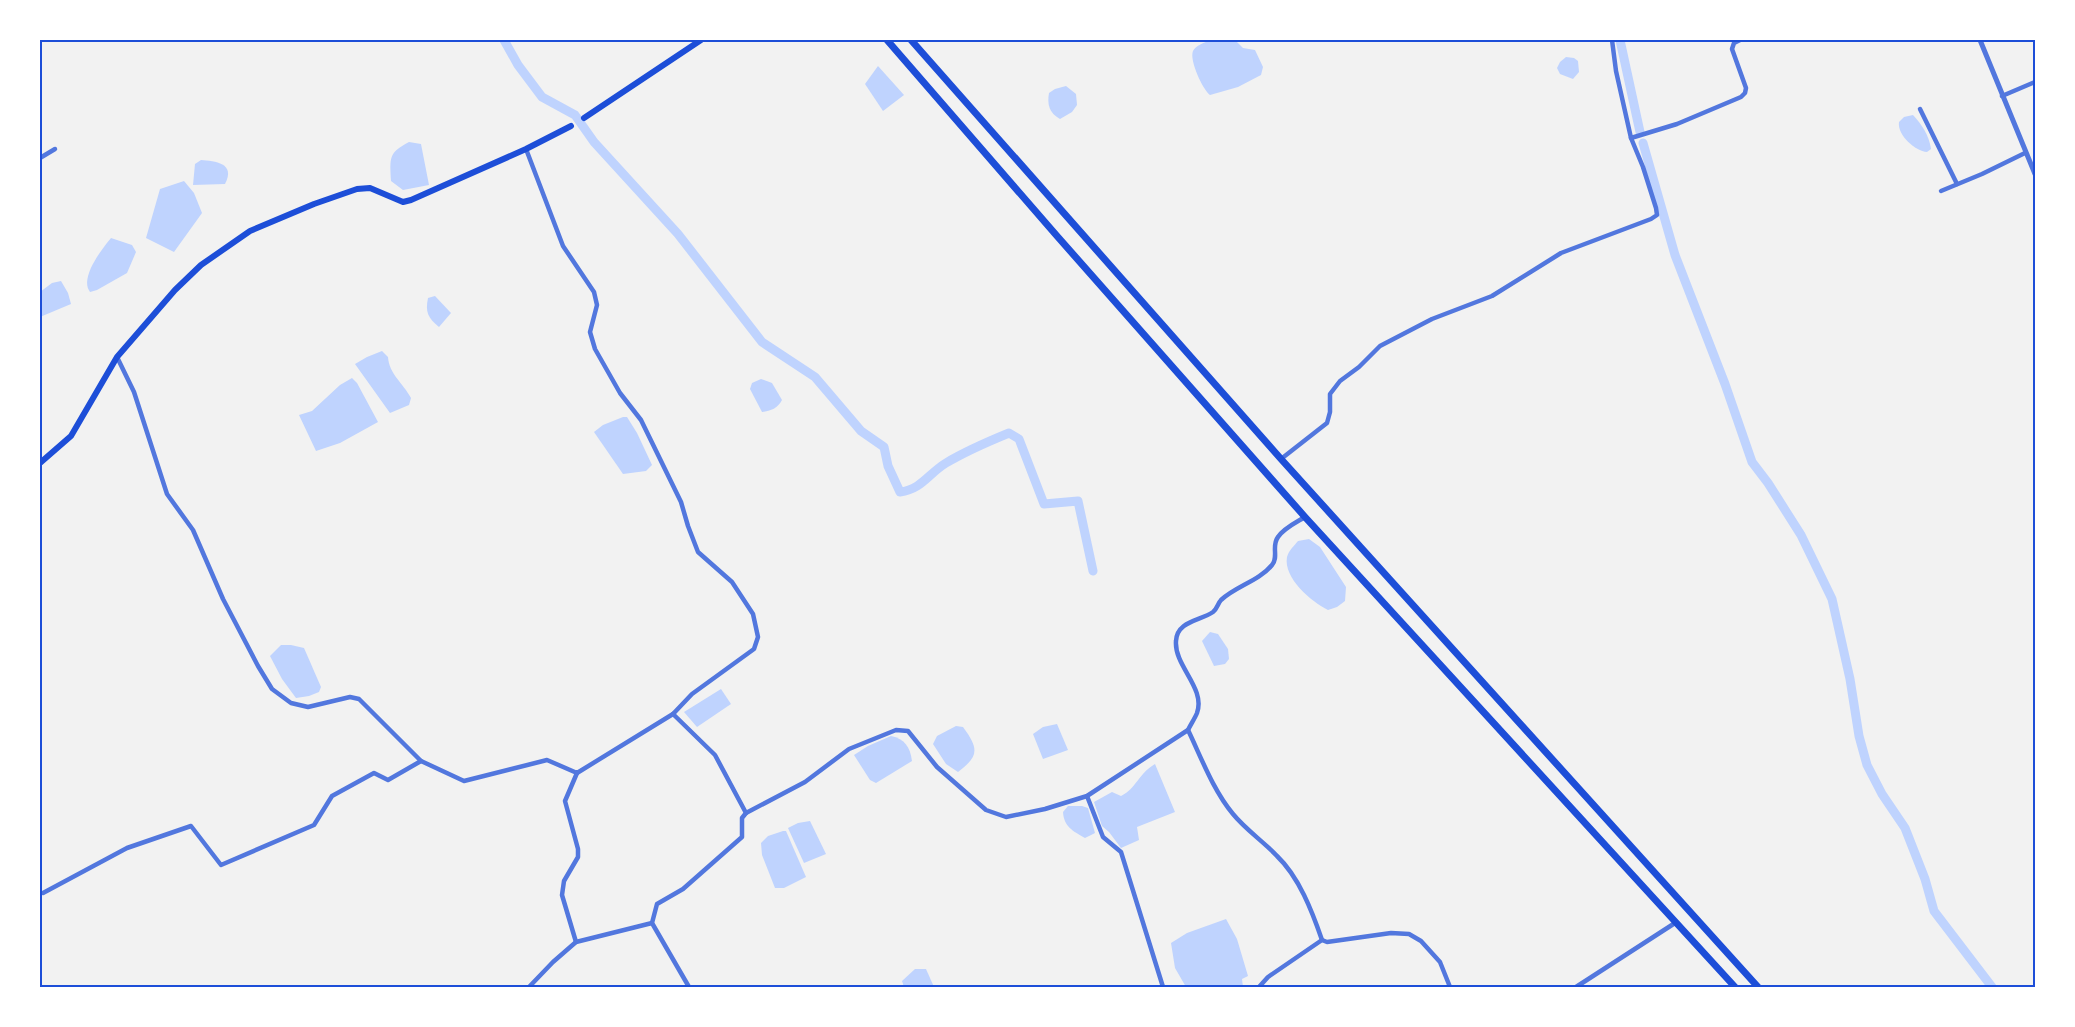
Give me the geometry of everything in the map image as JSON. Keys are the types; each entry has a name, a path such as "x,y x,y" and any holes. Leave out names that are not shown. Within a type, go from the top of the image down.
{"highway":[{"path":"888,40 1070,250 1306,517 1734,987"},
{"path":"911,40 1281,459 1758,987"}],"main road":[{"path":"584,118 701,40"},
{"path":"40,463 71,436 116,357 188,278 208,260 250,232 314,204 357,189 370,188 378,190 403,202 412,200 526,149 571,126"}],"street":[{"path":"1281,459 1327,423 1330,412 1330,394 1340,381 1359,367 1380,346 1432,319 1492,296 1561,253 1651,219 1657,215 1644,167 1631,138 1616,71 1612,40"},
{"path":"1631,138 1677,124 1741,97 1745,93 1746,88 1732,49 1734,44 1740,40"},
{"path":"1980,40 2035,174"},
{"path":"2002,96 2035,82"},
{"path":"1920,109 1957,184"},
{"path":"40,158 54,149"},
{"path":"526,149 563,246 594,292 597,305 590,332 595,349 620,393 649,436 681,502 698,552 732,582 753,614 758,637 754,649 692,694 673,714 577,773 565,800 578,849 578,858 564,880 562,895 576,942"},
{"path":"1941,191 2025,153"},
{"path":"116,357 134,392 167,494 192,530 223,599 272,689 291,703 308,707 350,697 359,699 421,761 464,781 547,760 577,773"},
{"path":"689,987 652,923 657,904 683,889 742,838 742,818 746,813 805,782 849,748 896,730 908,731 937,767 986,810 1006,817 1045,809 1087,796 1188,730 1197,712 1198,703 1194,689 1180,661 1176,642 1179,631 1189,623 1214,612 1222,600 1270,568 1276,558 1274,545 1277,537 1306,517"},
{"path":"673,714 715,755 746,813"},
{"path":"1188,730 1208,773 1232,812 1279,857 1297,883 1322,940"},
{"path":"43,893 127,848 191,826 221,865 314,825 332,796 374,774 388,780 421,761"},
{"path":"1087,796 1103,837 1121,852 1164,987"},
{"path":"529,987 576,942 652,923"},
{"path":"1576,987 1675,923"},
{"path":"1322,940 1327,942 1391,933 1409,934 1421,941 1440,962 1450,987"},
{"path":"1260,987 1268,977 1322,940"}],"water":[{"path":"1210,40 1235,40 1243,48 1255,50 1263,67 1261,75 1238,87 1210,95 1197,74 1192,55 1196,47"},
{"path":"1566,57 1574,58 1578,61 1579,72 1573,79 1560,74 1557,68"},
{"path":"878,66 904,95 883,111 865,84"},
{"path":"1066,86 1076,94 1077,105 1072,112 1060,119 1053,114 1050,108 1048,101 1049,93"},
{"path":"1913,115 1929,139 1931,149 1927,152 1917,149 1908,142 1899,127 1899,122 1904,117"},
{"path":"409,142 421,144 429,185 403,190 391,181 391,161 394,153"},
{"path":"201,160 218,162 226,167 228,177 225,184 193,185 195,164"},
{"path":"184,181 194,193 202,213 174,252 146,238 160,189"},
{"path":"111,238 132,245 136,252 127,273 90,292 87,286 89,272"},
{"path":"61,281 68,293 71,304 40,317 40,292 52,283"},
{"path":"435,296 451,313 439,327 432,321 427,311 428,298"},
{"path":"382,351 388,357 391,368 411,398 409,405 390,413 355,364"},
{"path":"352,378 357,383 378,422 340,443 316,451 299,415 312,411 340,385"},
{"path":"761,379 772,383 782,400 774,409 762,412 750,389 752,383"},
{"path":"627,417 637,433 652,465 646,471 623,474 594,432 603,425"},
{"path":"1309,539 1320,547 1346,587 1345,601 1337,607 1328,610 1314,601 1300,588 1289,573 1287,557 1289,552 1298,541"},
{"path":"1210,632 1218,634 1228,649 1229,659 1225,664 1214,666 1202,641"},
{"path":"281,645 304,648 321,687 319,692 296,698 282,679 270,656"},
{"path":"721,689 731,704 697,727 684,712"},
{"path":"1057,724 1068,750 1043,759 1033,734 1043,727"},
{"path":"956,726 963,727 974,747 973,757 958,772 946,764 933,744 937,736"},
{"path":"891,736 900,739 906,744 912,761 876,783 870,780 854,755 868,746"},
{"path":"1155,764 1175,812 1137,827 1139,840 1121,848 1102,826 1094,802 1112,792 1121,796 1126,793"},
{"path":"1068,806 1088,808 1095,833 1085,838 1067,825 1063,812"},
{"path":"810,821 826,854 804,863 788,828 798,823"},
{"path":"786,831 806,877 784,888 775,888 762,855 761,843 768,836"},
{"path":"1226,919 1237,939 1248,976 1242,979 1243,987 1186,987 1175,968 1171,943 1187,933"},
{"path":"915,969 926,969 934,987 904,987 902,981"}],"waterway":[{"path":"504,40 518,65 542,97 575,115 594,142 678,234 762,342 815,377 861,431 884,447 888,466 900,492 914,488 940,467 954,459 1009,433 1019,439 1044,504 1078,501 1093,571"},
{"path":"1620,40 1640,132"},
{"path":"1643,143 1675,255 1725,384 1752,462 1768,483 1801,535 1832,599 1850,679 1859,736 1867,765 1882,794 1905,828 1925,879 1934,911 1992,987"}]}
